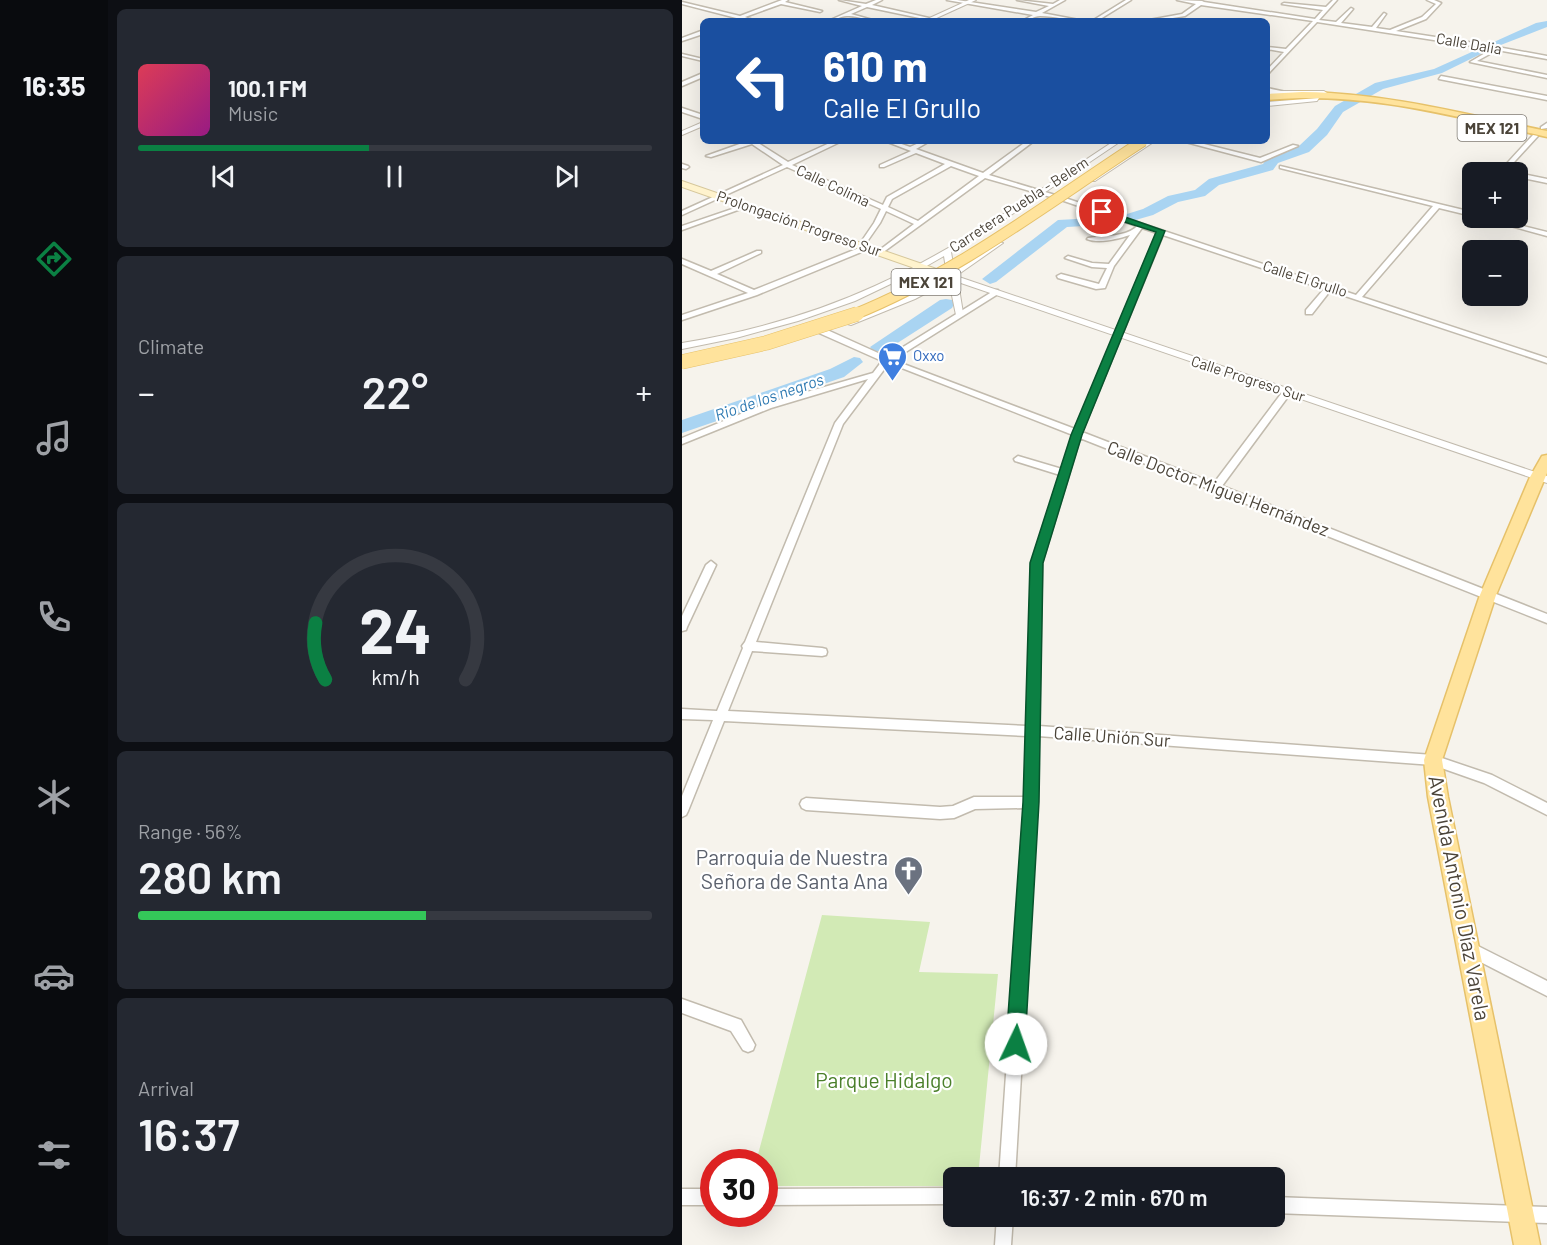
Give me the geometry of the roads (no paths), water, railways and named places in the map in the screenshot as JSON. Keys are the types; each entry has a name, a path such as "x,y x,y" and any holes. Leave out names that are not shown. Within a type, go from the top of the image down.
{"main road":[{"name":"MEX 121","path":"1270,97 1324,96 1375,101 1546,131"},
{"name":"MEX 121","path":"1435,112 1535,136 1546,131"},
{"path":"1435,112 1546,131"},
{"name":"Carretera Puebla - Belem","path":"682,354 775,333 858,306 894,291 929,273 973,245 1124,144"},
{"name":"Carretera Puebla - Belem","path":"682,362 723,354 806,332 901,295 932,278 1138,144"},
{"name":"Prolongación Progreso Sur","path":"682,184 950,277"},
{"name":"Avenida Antonio Díaz Varela","path":"1527,1245 1433,760 1488,595 1543,472"}],"street":[{"path":"682,3 691,0"},
{"path":"772,0 820,11"},
{"path":"841,0 919,18"},
{"path":"837,18 880,0"},
{"path":"949,0 1063,18"},
{"path":"933,18 973,0"},
{"path":"1019,0 1054,5"},
{"path":"1030,18 1063,0"},
{"path":"1099,18 1129,0"},
{"name":"Calle Dalia","path":"1179,0 1374,28 1546,58"},
{"path":"1270,70 1335,0"},
{"path":"1392,31 1424,18 1439,2 1429,0"},
{"path":"682,3 740,18 783,1"},
{"path":"1164,18 1183,15 1202,2"},
{"path":"1284,4 1327,9"},
{"path":"1338,23 1351,9"},
{"path":"1261,17 1267,13"},
{"path":"847,14 862,18"},
{"path":"1374,28 1384,14"},
{"path":"682,40 700,33"},
{"path":"1270,48 1287,51"},
{"path":"1496,48 1472,60 1474,63 1546,77"},
{"path":"682,55 700,59"},
{"path":"682,84 700,77"},
{"path":"1441,78 1546,98"},
{"path":"1270,96 1284,92 1324,96"},
{"path":"682,110 700,116"},
{"path":"682,133 700,125"},
{"path":"1513,162 1535,136"},
{"path":"709,156 743,144"},
{"name":"Calle Colima","path":"756,144 786,164 884,210 918,223"},
{"path":"682,213 716,195 832,144"},
{"name":"Calle El Grullo","path":"897,144 985,176 1063,199 1138,228 1161,231 1546,361"},
{"path":"882,166 923,144"},
{"path":"880,252 1027,144"},
{"name":"Carretera Puebla - Belem","path":"682,346 756,330 821,310 901,277 976,233 1113,144"},
{"path":"682,368 769,347 866,318 927,289 950,277 1147,144"},
{"path":"1197,144 1261,160 1295,146"},
{"path":"682,318 754,293 865,246 889,198 951,163"},
{"path":"1282,167 1462,211"},
{"path":"1528,177 1546,181"},
{"path":"1358,297 1438,205"},
{"path":"682,228 746,206"},
{"path":"1090,239 1111,238 1138,228"},
{"path":"1061,276 1099,287 1138,228"},
{"path":"1523,228 1546,234"},
{"path":"1009,1167 1031,802 1037,563 1077,435 1161,231"},
{"path":"976,233 1000,242"},
{"path":"947,251 947,266 958,295 959,313"},
{"path":"711,274 759,252"},
{"path":"1068,258 1092,265 1111,267"},
{"path":"682,261 754,293"},
{"path":"927,289 921,266 967,264"},
{"name":"Calle Progreso Sur","path":"901,277 950,277 1117,336 1287,392 1543,472"},
{"path":"1309,312 1329,287"},
{"path":"682,811 839,423 887,360 995,292"},
{"path":"821,310 816,317 815,325 822,332"},
{"path":"756,330 766,330 777,336 776,341 769,347"},
{"name":"Calle Doctor Miguel Hernández","path":"822,332 887,360 1216,487 1546,619"},
{"path":"682,441 768,406 874,375"},
{"path":"1216,487 1287,392"},
{"path":"1018,459 1065,473"},
{"path":"682,627 711,565"},
{"path":"747,646 822,652"},
{"name":"Calle Unión Sur","path":"682,714 1034,731 1433,760 1488,779 1546,810"},
{"path":"806,804 940,813 954,812 974,803 1031,802"},
{"path":"1468,948 1546,989"},
{"path":"682,1006 736,1025 748,1046"},
{"path":"778,1197 943,1196"},
{"path":"682,1197 700,1197"},
{"path":"1285,1205 1546,1215"},
{"path":"1003,1245 1004,1227"}],"waterway":[{"name":"Rio de los negros","path":"1494,45 1547,24"},
{"name":"Rio de los negros","path":"1132,217 1148,212 1173,199 1200,193 1214,182 1268,167 1273,160 1304,149 1322,132 1339,109 1379,86 1438,71 1487,48"},
{"name":"Rio de los negros","path":"990,279 1063,223 1113,221"},
{"name":"Rio de los negros","path":"879,347 946,304"},
{"name":"Rio de los negros","path":"682,427 837,373 854,362"}],"place":[{"name":"Oxxo","path":"892,382"},
{"name":"Parroquia de Nuestra Señora de Santa Ana","path":"909,896"}],"park label":[{"name":"Parque Hidalgo","path":"884,1081"}]}
